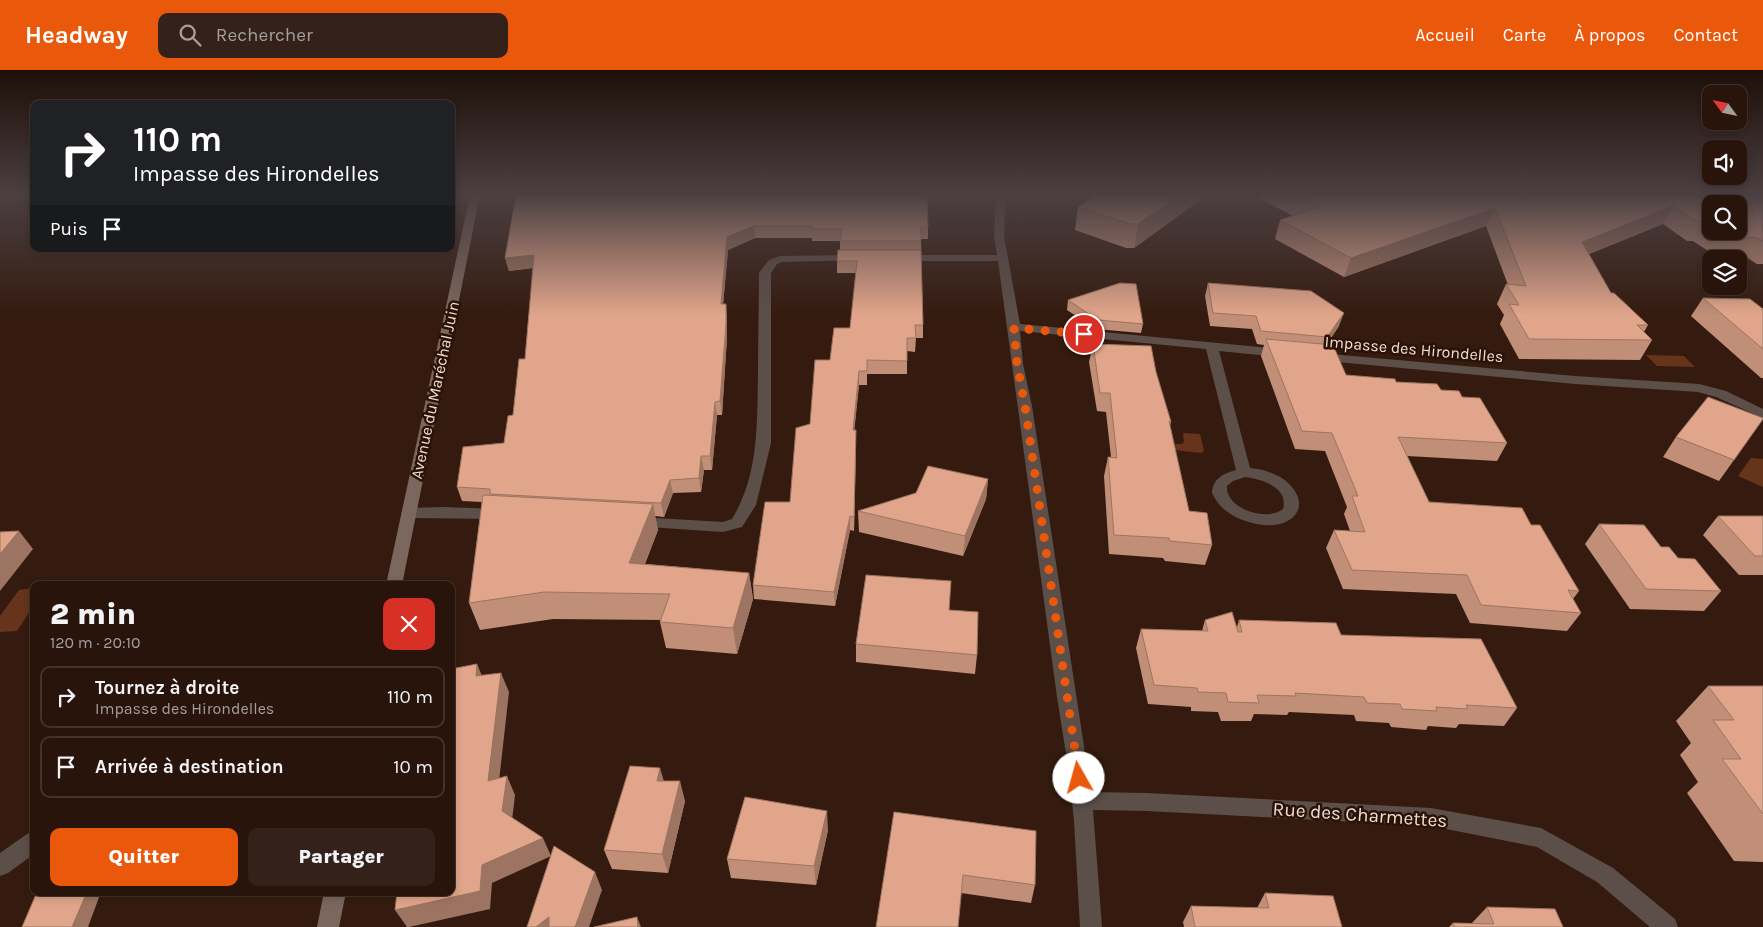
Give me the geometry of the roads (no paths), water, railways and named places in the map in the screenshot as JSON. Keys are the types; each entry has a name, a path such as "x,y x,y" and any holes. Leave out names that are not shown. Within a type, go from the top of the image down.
{"main road":[{"name":"Avenue du Maréchal Juin","path":"395,581 467,235"},
{"path":"328,927 334,896"}],"street":[{"path":"999,235 1083,801 1092,927"},
{"path":"618,520 723,527 737,522 748,506 764,443 765,273 768,267 780,259 872,258"},
{"path":"891,258 1002,258"},
{"path":"1014,328 1290,354"},
{"path":"1212,347 1244,472"},
{"name":"Impasse des Hirondelles","path":"1310,356 1575,380 1699,388 1721,394 1763,414"},
{"path":"1244,472 1272,478 1283,485 1290,494 1292,504 1289,512 1280,518 1260,519 1238,514 1227,506 1220,496 1218,487 1231,474 1244,472"},
{"path":"409,513 443,512 512,515"},
{"name":"Rue des Charmettes","path":"1083,801 1147,802 1432,817 1541,838 1605,875 1667,927"},
{"path":"0,866 30,844"}]}
